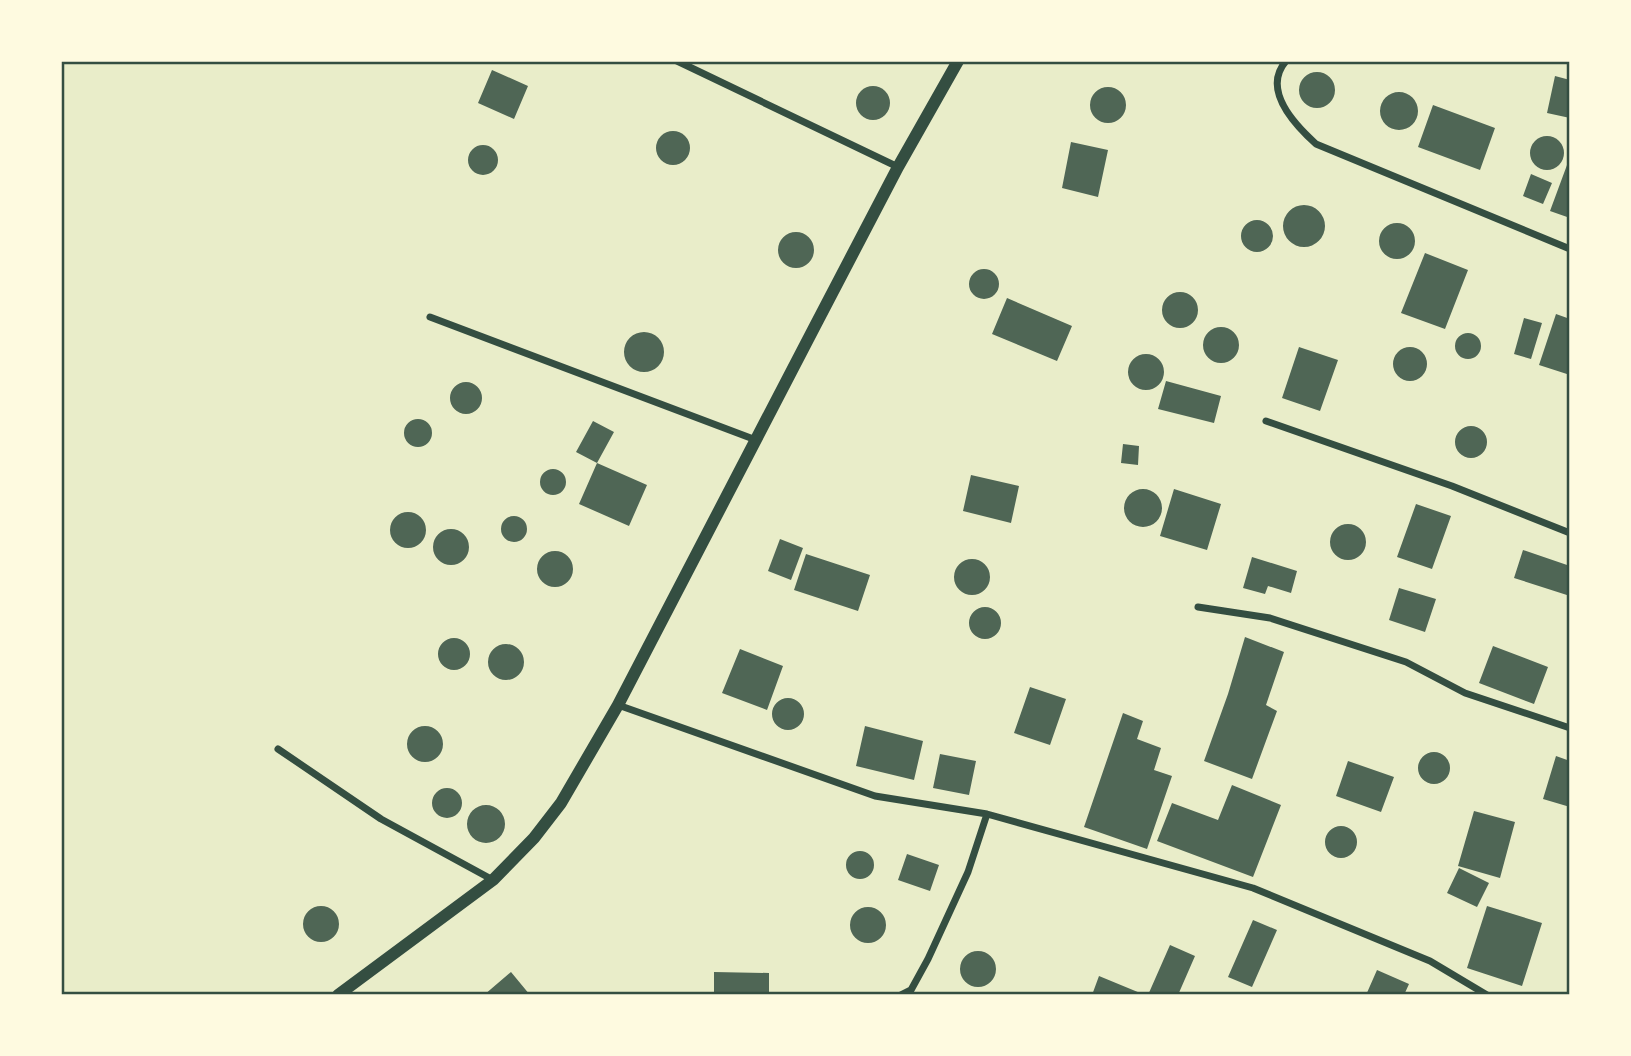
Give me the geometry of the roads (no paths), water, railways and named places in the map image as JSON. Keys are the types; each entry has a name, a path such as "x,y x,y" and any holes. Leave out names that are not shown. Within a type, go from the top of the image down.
{"street":[{"path":"677,61 898,167"},
{"path":"338,995 493,880 534,838 561,803 618,705 898,167 958,61"},
{"path":"1286,61 1281,67 1277,93 1293,122 1316,144 1570,249"},
{"path":"430,317 756,440"},
{"path":"1266,421 1452,486 1570,533"},
{"path":"1198,607 1270,618 1406,662 1465,693 1570,728"},
{"path":"618,705 875,796 988,814 1253,888 1430,961 1487,995"},
{"path":"278,750 381,819 493,880"},
{"path":"901,995 911,989 928,959 968,872 988,814"}]}
